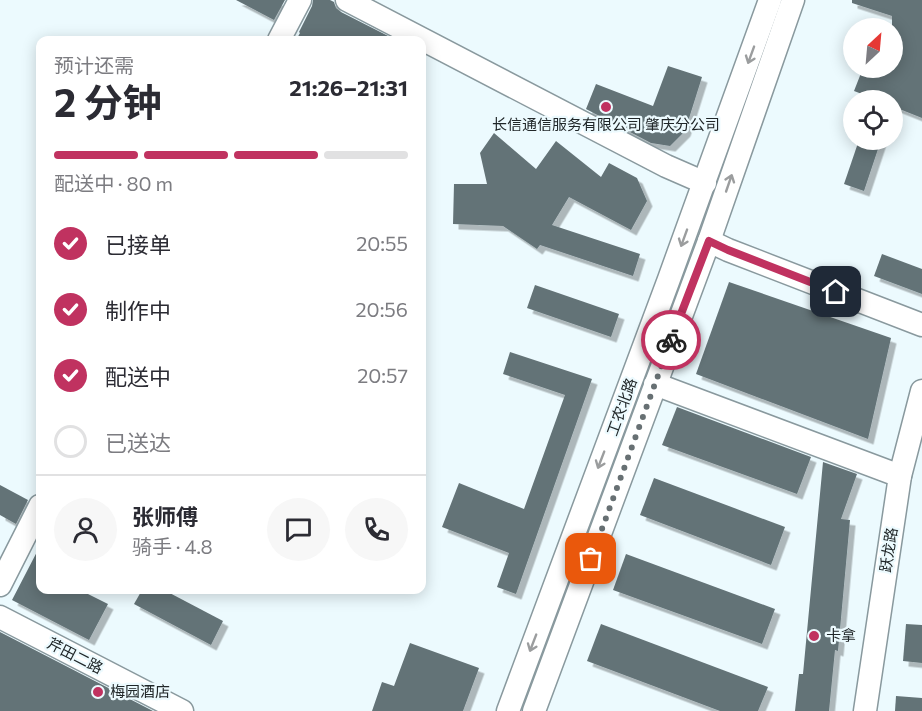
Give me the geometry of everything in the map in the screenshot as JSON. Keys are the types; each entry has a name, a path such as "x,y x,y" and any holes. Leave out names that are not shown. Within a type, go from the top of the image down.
{"street":[{"path":"281,36 300,0"},
{"path":"347,0 416,36"},
{"name":"工农北路","path":"508,711 705,183 770,0"},
{"name":"工农北路","path":"534,711 709,241 793,0"},
{"path":"426,41 666,166 705,183"},
{"path":"709,241 922,325"},
{"path":"655,384 900,476"},
{"name":"跃龙路","path":"865,711 900,476 922,391"},
{"path":"0,585 36,514"},
{"name":"芹田二路","path":"0,617 182,711"}],"building":[{"path":"236,0 285,0 274,20"},
{"path":"313,0 330,0 341,12 388,36 298,36"},
{"path":"852,0 922,0 922,118 903,110 903,90 854,90 859,78 903,78 903,18 892,18 892,16 852,3"},
{"path":"668,66 702,77 685,131 670,146 651,143 586,109 596,84 653,106"},
{"path":"494,133 536,169 556,141 601,177 609,163 637,178 647,201 631,230 569,197 552,225 640,254 633,276 540,245 537,249 503,226 453,224 454,184 487,184 480,153"},
{"path":"856,150 878,150 864,191 844,184"},
{"path":"882,254 922,269 922,294 874,276"},
{"path":"729,282 891,338 868,439 696,374"},
{"path":"535,285 619,314 611,337 527,308"},
{"path":"510,352 592,379 516,594 497,587 509,553 442,527 459,483 524,509 565,395 503,374"},
{"path":"677,407 811,457 797,494 662,445"},
{"path":"823,462 857,474 841,519 850,520 838,651 835,650 829,711 795,711 799,674 803,674"},
{"path":"654,478 785,527 771,565 640,515"},
{"path":"0,485 28,500 16,524 0,515"},
{"path":"36,554 36,594 88,594 108,604 89,640 12,600"},
{"path":"626,554 775,609 762,644 613,590"},
{"path":"140,594 172,594 223,621 211,645 134,604"},
{"path":"601,624 768,687 758,711 720,711 587,661"},
{"path":"906,624 922,625 922,663 903,661"},
{"path":"0,632 153,711 0,711"},
{"path":"410,643 479,668 463,711 372,711 382,682 394,686"},
{"path":"896,696 922,698 922,711 895,711"}],"way so far":[{"path":"591,559 671,340"}],"place":[{"name":"长信通信服务有限公司 肇庆分公司","path":"606,107"},
{"name":"卡拿","path":"814,636"},
{"name":"梅园酒店","path":"98,692"}],"route":[{"path":"671,340 709,241 836,292"}]}
